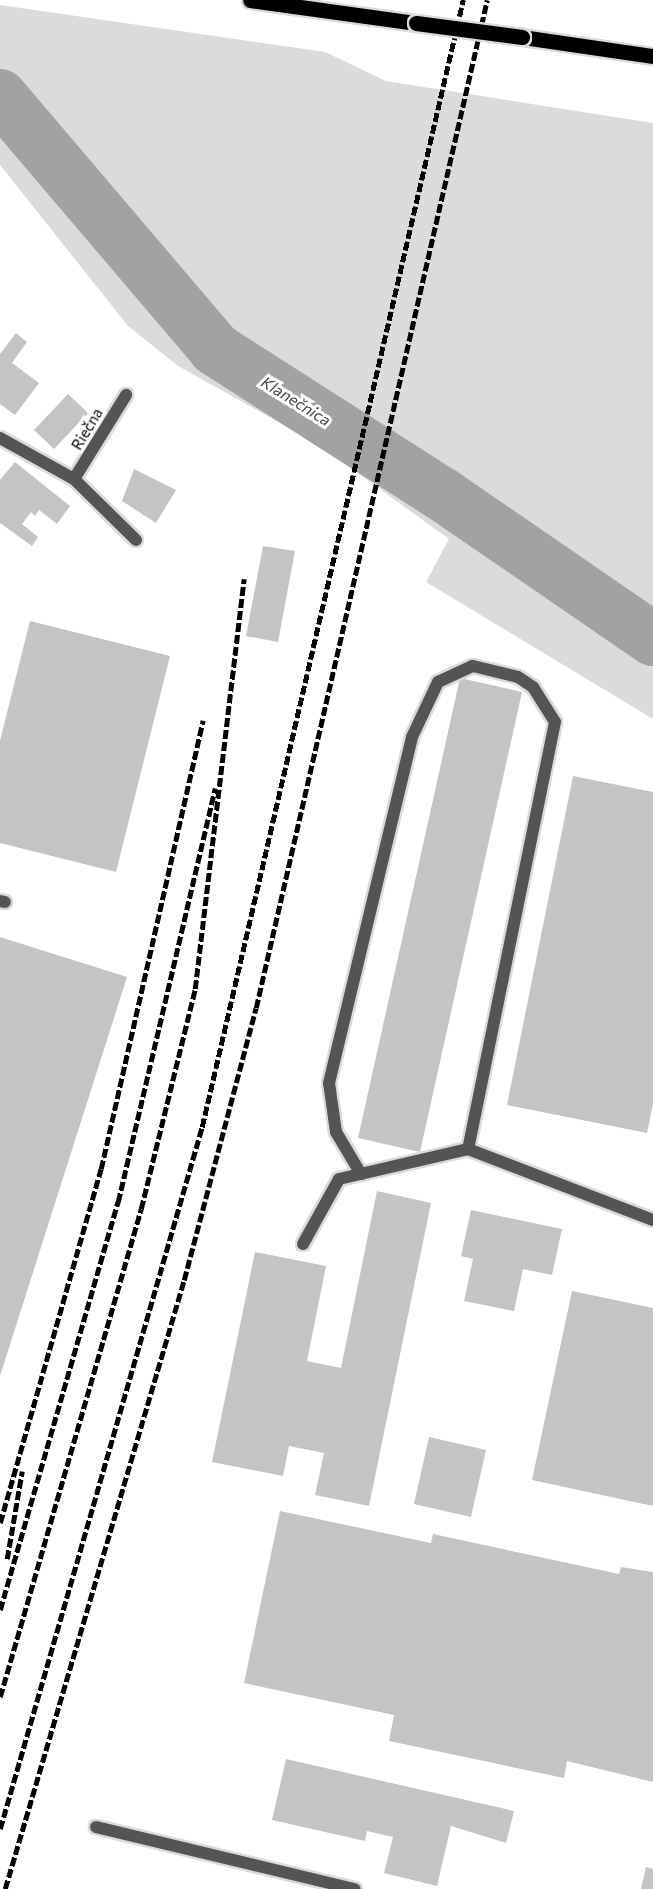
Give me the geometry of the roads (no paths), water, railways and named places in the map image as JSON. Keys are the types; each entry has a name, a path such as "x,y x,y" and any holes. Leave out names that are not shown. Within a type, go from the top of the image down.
{"main road":[{"path":"250,0 653,56"}],"street":[{"name":"Riečna","path":"74,479 126,395"},
{"path":"0,438 74,479 136,540"},
{"path":"362,1174 336,1132 329,1083 412,737 438,682 473,666 518,677 533,687 555,722 468,1149"},
{"path":"303,1244 339,1179 468,1149 653,1220"},
{"path":"96,1827 355,1889"}],"waterway":[{"name":"Klanečnica","path":"0,96 215,349 442,494 653,639"}],"railway":[{"path":"0,1829 202,1127 463,0"},
{"path":"5,1889 184,1280 256,1008 487,0"},
{"path":"0,1697 141,1209 195,989 244,579"},
{"path":"0,1523 101,1169 203,720"},
{"path":"0,1610 118,1202 215,788"},
{"path":"7,1559 22,1471"}]}
